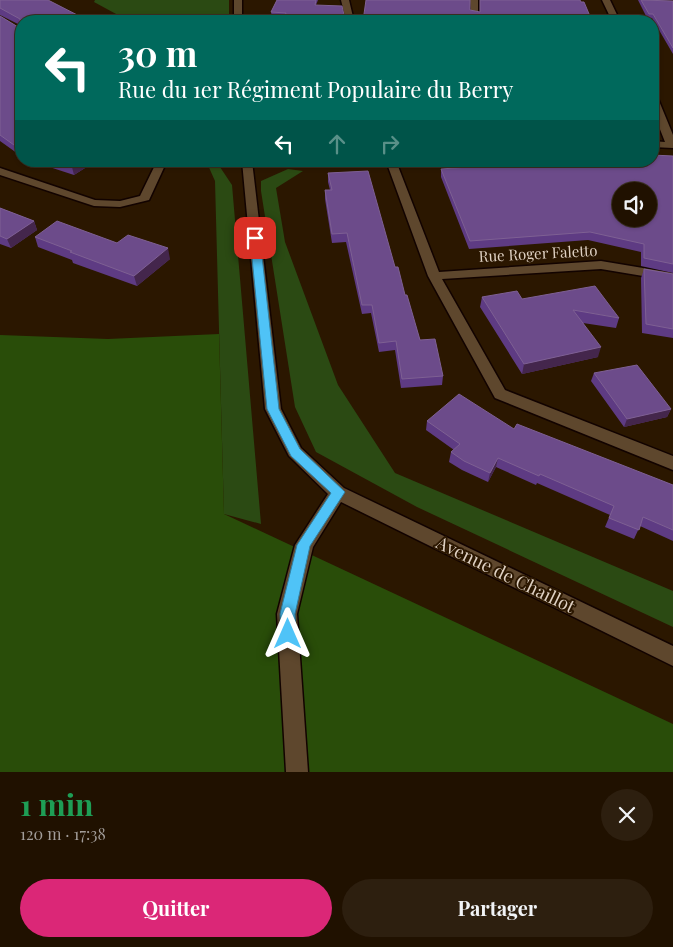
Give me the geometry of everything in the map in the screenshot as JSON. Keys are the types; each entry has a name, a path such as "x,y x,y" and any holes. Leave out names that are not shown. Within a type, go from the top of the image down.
{"street":[{"path":"238,0 238,15"},
{"path":"345,0 349,15"},
{"path":"474,0 475,13"},
{"path":"606,0 613,15"},
{"path":"659,113 672,145 659,144"},
{"path":"0,171 94,203 120,204 145,198 159,167"},
{"name":"Avenue de Chaillot","path":"247,167 273,409 295,452 338,492 673,656"},
{"path":"394,167 434,276 500,394 673,463"},
{"name":"Rue Roger Faletto","path":"434,276 601,265 673,277"},
{"path":"297,772 287,614 304,545 338,492"}],"green space":[{"path":"95,0 229,0 229,15 118,15 94,2"},
{"path":"209,167 220,167 232,185 261,524 224,514 215,181"},
{"path":"288,169 303,171 276,188 285,242 338,385 395,473 673,591 673,627 417,507 316,452 295,407 261,191 261,181"},
{"path":"219,334 224,514 673,724 673,772 0,772 0,335 108,339"}],"building":[{"path":"0,0 48,0 77,15 15,16 0,8"},
{"path":"277,0 316,0 315,5 342,6 344,15 285,15 286,13 271,12"},
{"path":"366,0 470,0 470,10 480,12 480,0 580,0 584,2 589,15 364,15"},
{"path":"641,0 673,1 673,48 659,24 659,15 649,14"},
{"path":"0,16 15,25 15,146 0,135"},
{"path":"659,155 673,156 673,264 644,258 644,244 590,232 470,241 441,169 468,167 659,167"},
{"path":"368,171 395,267 398,267 420,340 435,339 443,376 402,379 396,341 379,343 372,305 362,305 347,233 332,234 325,190 332,190 328,173"},
{"path":"0,208 34,221 7,239 0,236"},
{"path":"57,221 117,243 128,235 168,248 134,276 35,237"},
{"path":"644,269 673,274 673,329 646,324"},
{"path":"595,286 619,318 573,310 601,347 524,364 482,297 517,291 522,299"},
{"path":"637,365 671,409 627,419 594,373"},
{"path":"459,394 514,429 517,424 673,485 673,530 643,517 639,530 609,518 614,506 498,458 490,473 464,461 451,452 460,444 427,421"}],"route":[{"path":"255,238 273,409 295,452 338,492 304,545 287,614 288,634"}]}
